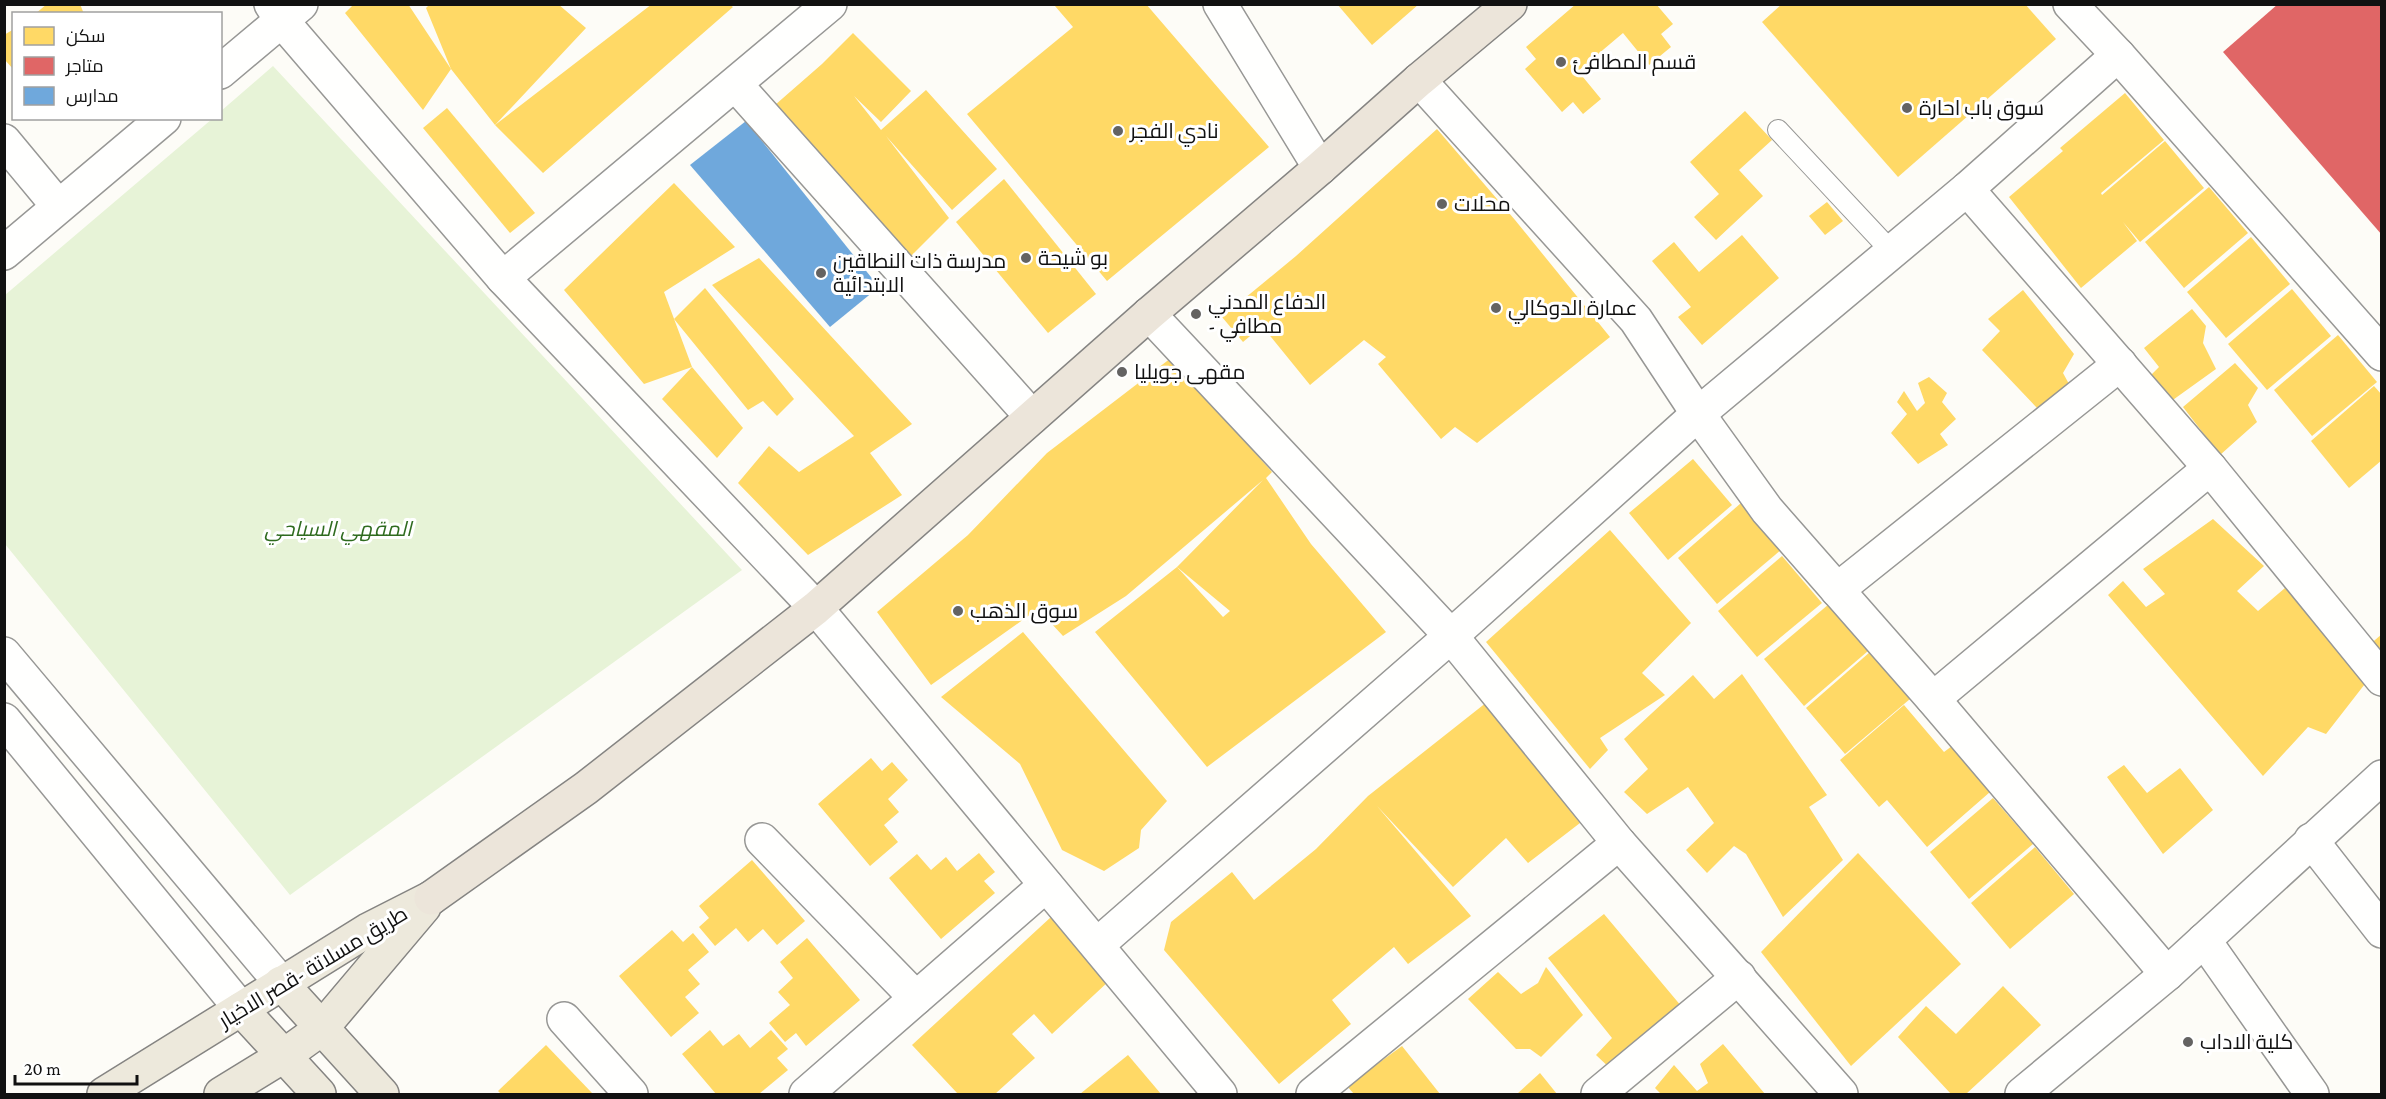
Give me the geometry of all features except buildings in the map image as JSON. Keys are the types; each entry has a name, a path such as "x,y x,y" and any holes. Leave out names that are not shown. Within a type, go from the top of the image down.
{"highway":[{"path":"431,898 586,788 816,608 1149,314 1510,4"}],"main road":[{"name":"طريق مسلاتة -قصر الاخيار","path":"104,1095 280,983 368,930 431,898"},
{"path":"221,1095 285,1055 321,1029 431,898"},
{"path":"280,983 382,1095"},
{"path":"241,1009 319,1095"}],"street":[{"path":"502,278 736,85 830,4"},
{"path":"1220,4 1320,168"},
{"path":"2070,4 2118,55 2382,354"},
{"path":"222,70 285,10 502,278 816,608 1220,1095"},
{"path":"1097,945 1451,636 1698,414 1967,189 2118,55"},
{"path":"1419,80 1636,320 1698,414 1767,510 1933,699 2168,974"},
{"path":"736,85 1032,417"},
{"path":"4,253 162,120"},
{"path":"4,141 58,206"},
{"path":"1967,189 2210,468 2382,679"},
{"path":"1149,314 1451,636 1619,843 1841,1095"},
{"path":"1837,590 2120,364"},
{"path":"1933,699 2210,468"},
{"path":"4,654 280,983"},
{"path":"4,720 241,1009"},
{"path":"2022,1095 2168,974 2382,777"},
{"path":"762,840 916,998"},
{"path":"2311,840 2382,931"},
{"path":"1313,1095 1619,843"},
{"path":"806,1095 1046,885"},
{"path":"2204,940 2312,1095"},
{"path":"1598,1095 1739,977"},
{"path":"564,1019 631,1095"}],"lane":[{"path":"1778,130 1892,252"}],"green space":[{"name":"المقهي السياحي","path":"273,66 742,570 290,895 5,544 5,295 211,120 222,120 222,110"}],"place":[{"name":"قسم المطافئ","path":"1561,62"},
{"name":"سوق باب احارة","path":"1907,108"},
{"name":"نادي الفجر","path":"1118,131"},
{"name":"محلات","path":"1442,204"},
{"name":"بو شيحة","path":"1026,258"},
{"name":"مدرسة ذات النطاقين الابتدائية","path":"821,273"},
{"name":"عمارة الدوكالي","path":"1496,308"},
{"name":"الدفاع المدني - مطافي","path":"1196,314"},
{"name":"مقهى جويليا","path":"1122,372"},
{"name":"سوق الذهب","path":"958,611"},
{"name":"كلية الاداب","path":"2188,1042"}]}
